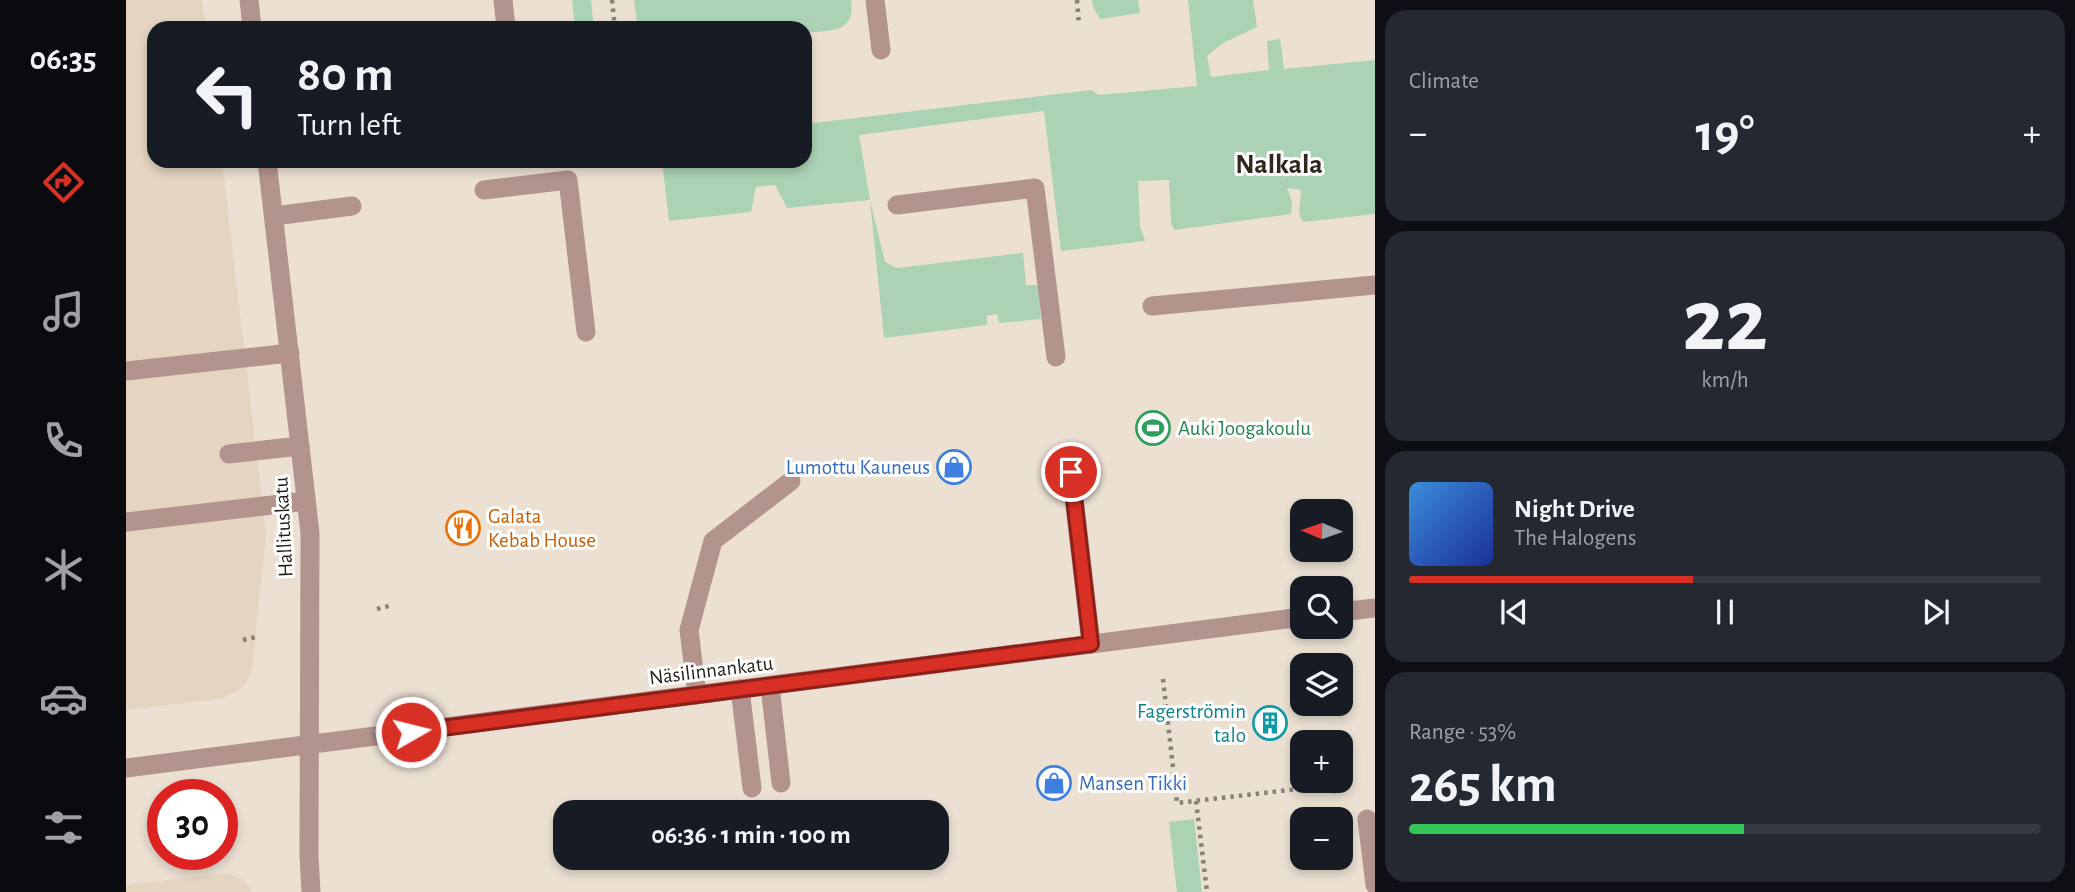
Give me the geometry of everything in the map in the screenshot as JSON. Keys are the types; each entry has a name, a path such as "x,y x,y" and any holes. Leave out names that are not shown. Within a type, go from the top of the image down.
{"street":[{"path":"249,0 251,21"},
{"path":"503,0 505,21"},
{"path":"874,0 881,50"},
{"name":"Hallituskatu","path":"268,168 310,533 311,892"},
{"path":"484,190 568,180 586,332"},
{"path":"897,205 1035,188 1056,357"},
{"path":"274,216 352,206"},
{"path":"1152,306 1375,285"},
{"path":"126,371 290,353"},
{"path":"229,454 300,446"},
{"path":"1071,472 1091,644"},
{"path":"697,695 689,630 713,541 791,481"},
{"path":"126,522 306,501"},
{"path":"1353,611 1375,608"},
{"name":"Näsilinnankatu","path":"126,768 1290,619"},
{"path":"770,686 780,783"},
{"path":"740,689 752,788"},
{"path":"1367,819 1375,885"}],"path":[{"path":"612,0 614,21"},
{"path":"1077,0 1079,25"},
{"path":"377,609 389,606"},
{"path":"243,640 256,637"},
{"path":"1163,679 1177,803 1307,788 1341,792 1367,819"},
{"path":"1196,801 1207,892"}],"shaded area":[{"path":"126,0 202,0 205,21 147,21 147,168 223,168 266,534 252,670 246,683 224,698 126,710"},
{"path":"227,873 241,879 252,892 126,892 126,885"}],"green space":[{"path":"572,0 591,0 593,21 574,21"},
{"path":"634,0 851,0 851,11 845,25 832,30 812,32 812,21 637,21"},
{"path":"1092,0 1138,0 1140,13 1100,19"},
{"path":"1188,0 1253,0 1257,27 1223,43 1207,56 1211,77 1269,70 1267,41 1280,39 1284,69 1375,60 1375,214 1303,222 1299,213 1301,190 1287,188 1292,202 1291,214 1175,230 1171,224 1169,180 1138,181 1140,226 1145,241 1061,251 1044,111 859,135 870,200 787,208 775,185 756,187 751,212 669,221 663,168 812,168 812,123 1091,90 1099,95 1197,86"},
{"path":"870,200 885,262 897,268 1023,253 1026,285 1038,285 1041,319 999,323 997,314 987,316 987,325 884,338"},
{"path":"1194,819 1202,892 1177,892 1169,822"}],"place":[{"name":"Auki Joogakoulu","path":"1153,428"},
{"name":"Lumottu Kauneus","path":"954,467"},
{"name":"Galata Kebab House","path":"463,528"},
{"name":"Fagerströmin talo","path":"1270,723"},
{"name":"Mansen Tikki","path":"1054,783"}],"district":[{"name":"Nalkala","path":"1279,163"}],"route":[{"path":"411,732 1091,644 1071,472"}]}
